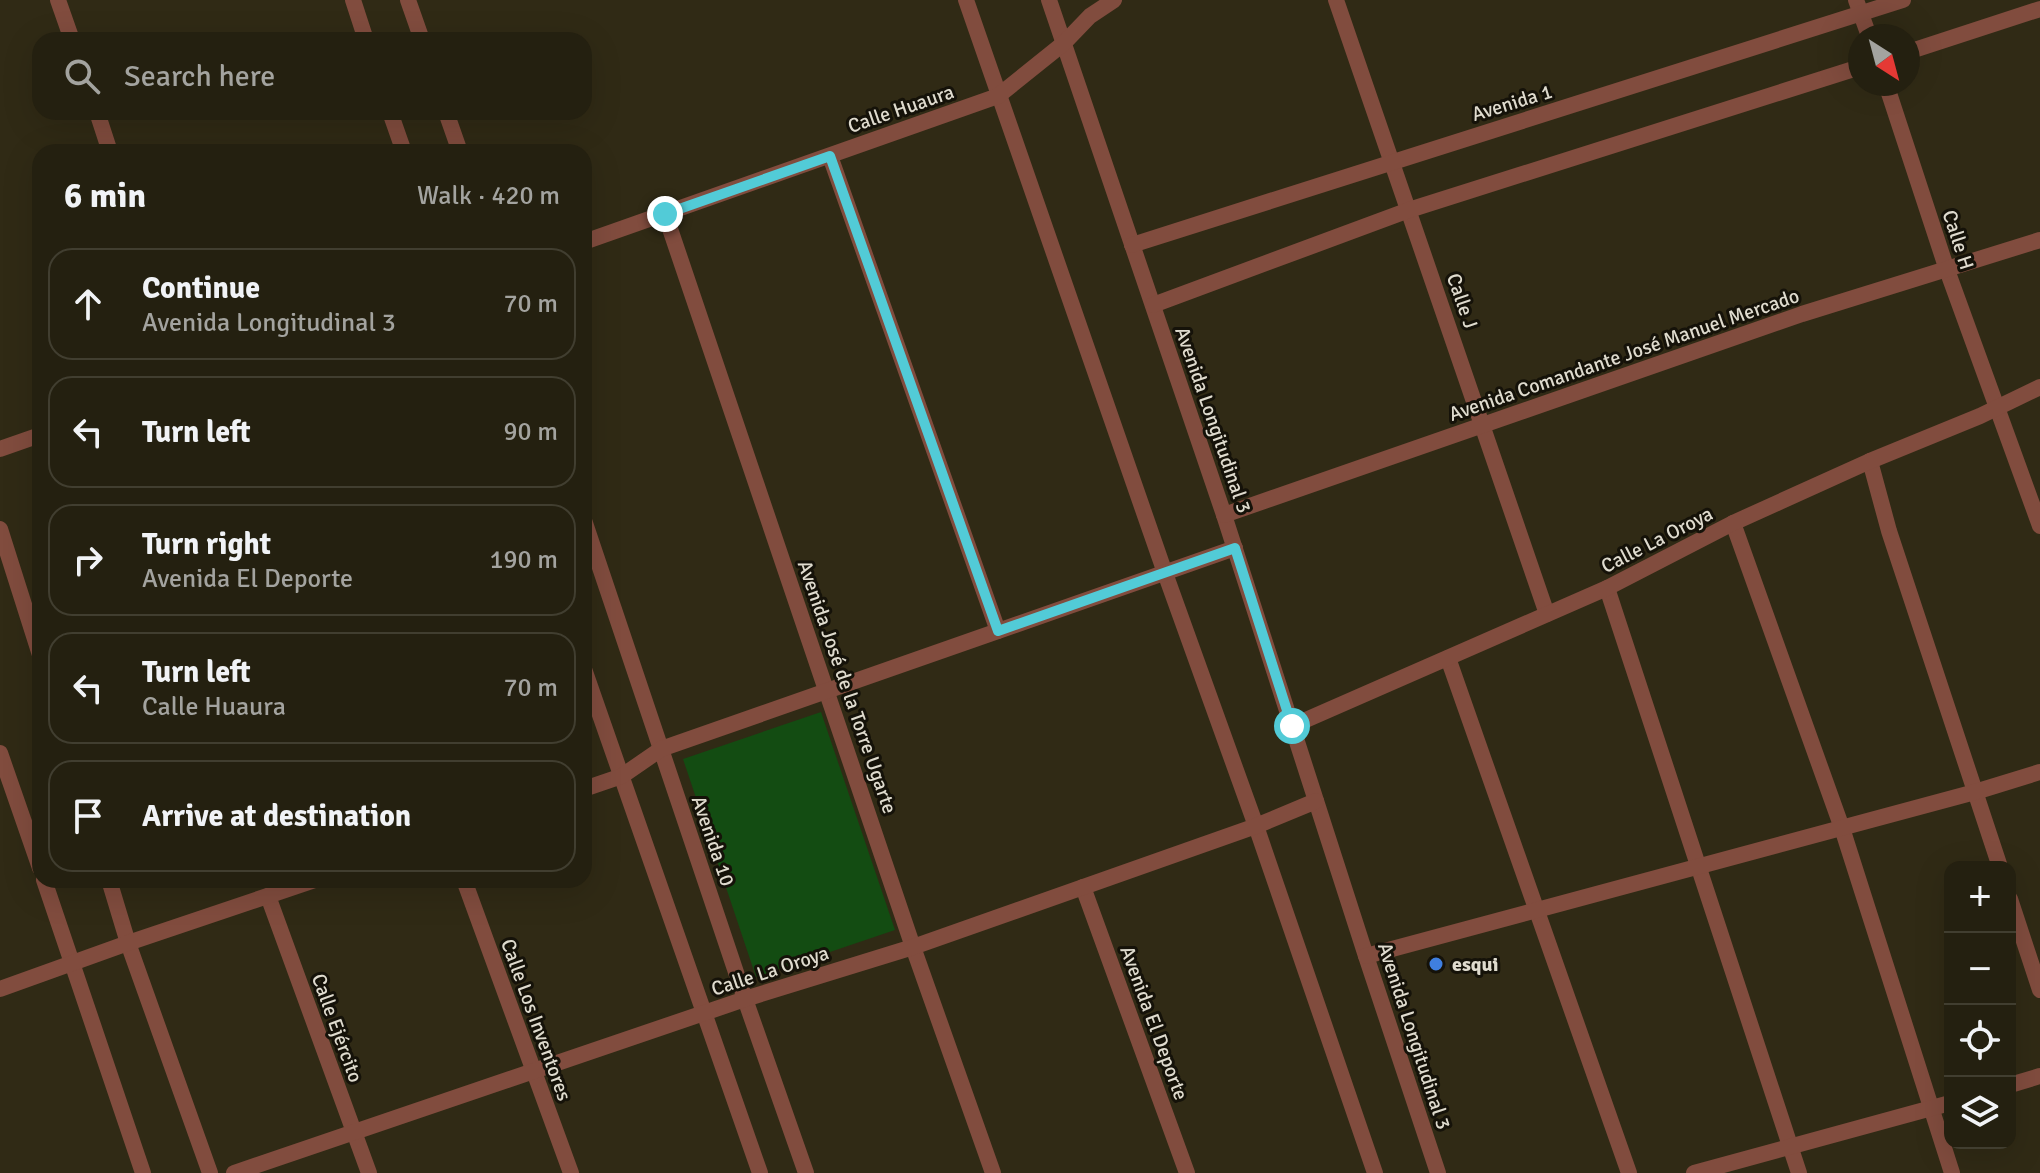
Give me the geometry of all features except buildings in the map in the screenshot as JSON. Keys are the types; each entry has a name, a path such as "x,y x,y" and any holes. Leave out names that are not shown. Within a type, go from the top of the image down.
{"street":[{"path":"58,0 69,32"},
{"path":"353,0 363,32"},
{"path":"408,0 419,32"},
{"path":"966,0 1375,1173"},
{"name":"Avenida Longitudinal 3","path":"1049,0 1235,548 1438,1173"},
{"name":"Calle Huaura","path":"592,239 998,96 1064,43 1090,16 1114,0"},
{"name":"Calle J","path":"1336,0 1547,614"},
{"name":"Avenida 1","path":"1132,245 1859,7 1903,0"},
{"path":"1920,48 2040,9"},
{"path":"1153,305 1409,210 1848,71"},
{"name":"Calle H","path":"1890,96 1947,270 2040,526"},
{"path":"100,120 107,144"},
{"path":"393,120 401,144"},
{"path":"449,120 457,144"},
{"path":"830,156 998,631"},
{"name":"Avenida José de la Torre Ugarte","path":"665,214 913,947 993,1173"},
{"name":"Avenida Comandante José Manuel Mercado","path":"1224,515 1802,314 2040,240"},
{"name":"Calle La Oroya","path":"1292,726 1607,588 1733,523 2040,387"},
{"path":"0,449 32,438"},
{"path":"1870,461 1889,531 1998,861"},
{"path":"1733,523 1842,828 1952,1173"},
{"path":"0,529 32,630"},
{"name":"Avenida 10","path":"592,544 806,1173"},
{"path":"592,786 622,776 661,749 1235,548"},
{"path":"1607,588 1799,1173"},
{"path":"1448,658 1629,1173"},
{"path":"592,692 760,1173"},
{"path":"0,753 32,845"},
{"path":"1366,956 2040,772"},
{"name":"Calle La Oroya","path":"234,1173 745,999 913,947 1256,826 1316,801"},
{"name":"Avenida El Deporte","path":"1083,887 1187,1173"},
{"path":"47,888 143,1173"},
{"path":"111,888 210,1173"},
{"path":"0,989 292,888"},
{"name":"Calle Los Inventores","path":"467,888 571,1173"},
{"name":"Calle Ejército","path":"268,896 369,1173"},
{"path":"2016,917 2040,990"},
{"path":"2016,1083 2040,1076"},
{"path":"1694,1173 1944,1105"}],"green space":[{"path":"821,712 895,930 756,977 683,759"}],"place":[{"name":"esqui","path":"1436,964"}],"route":[{"path":"665,214 830,156 998,631 1235,548 1292,726"}]}
